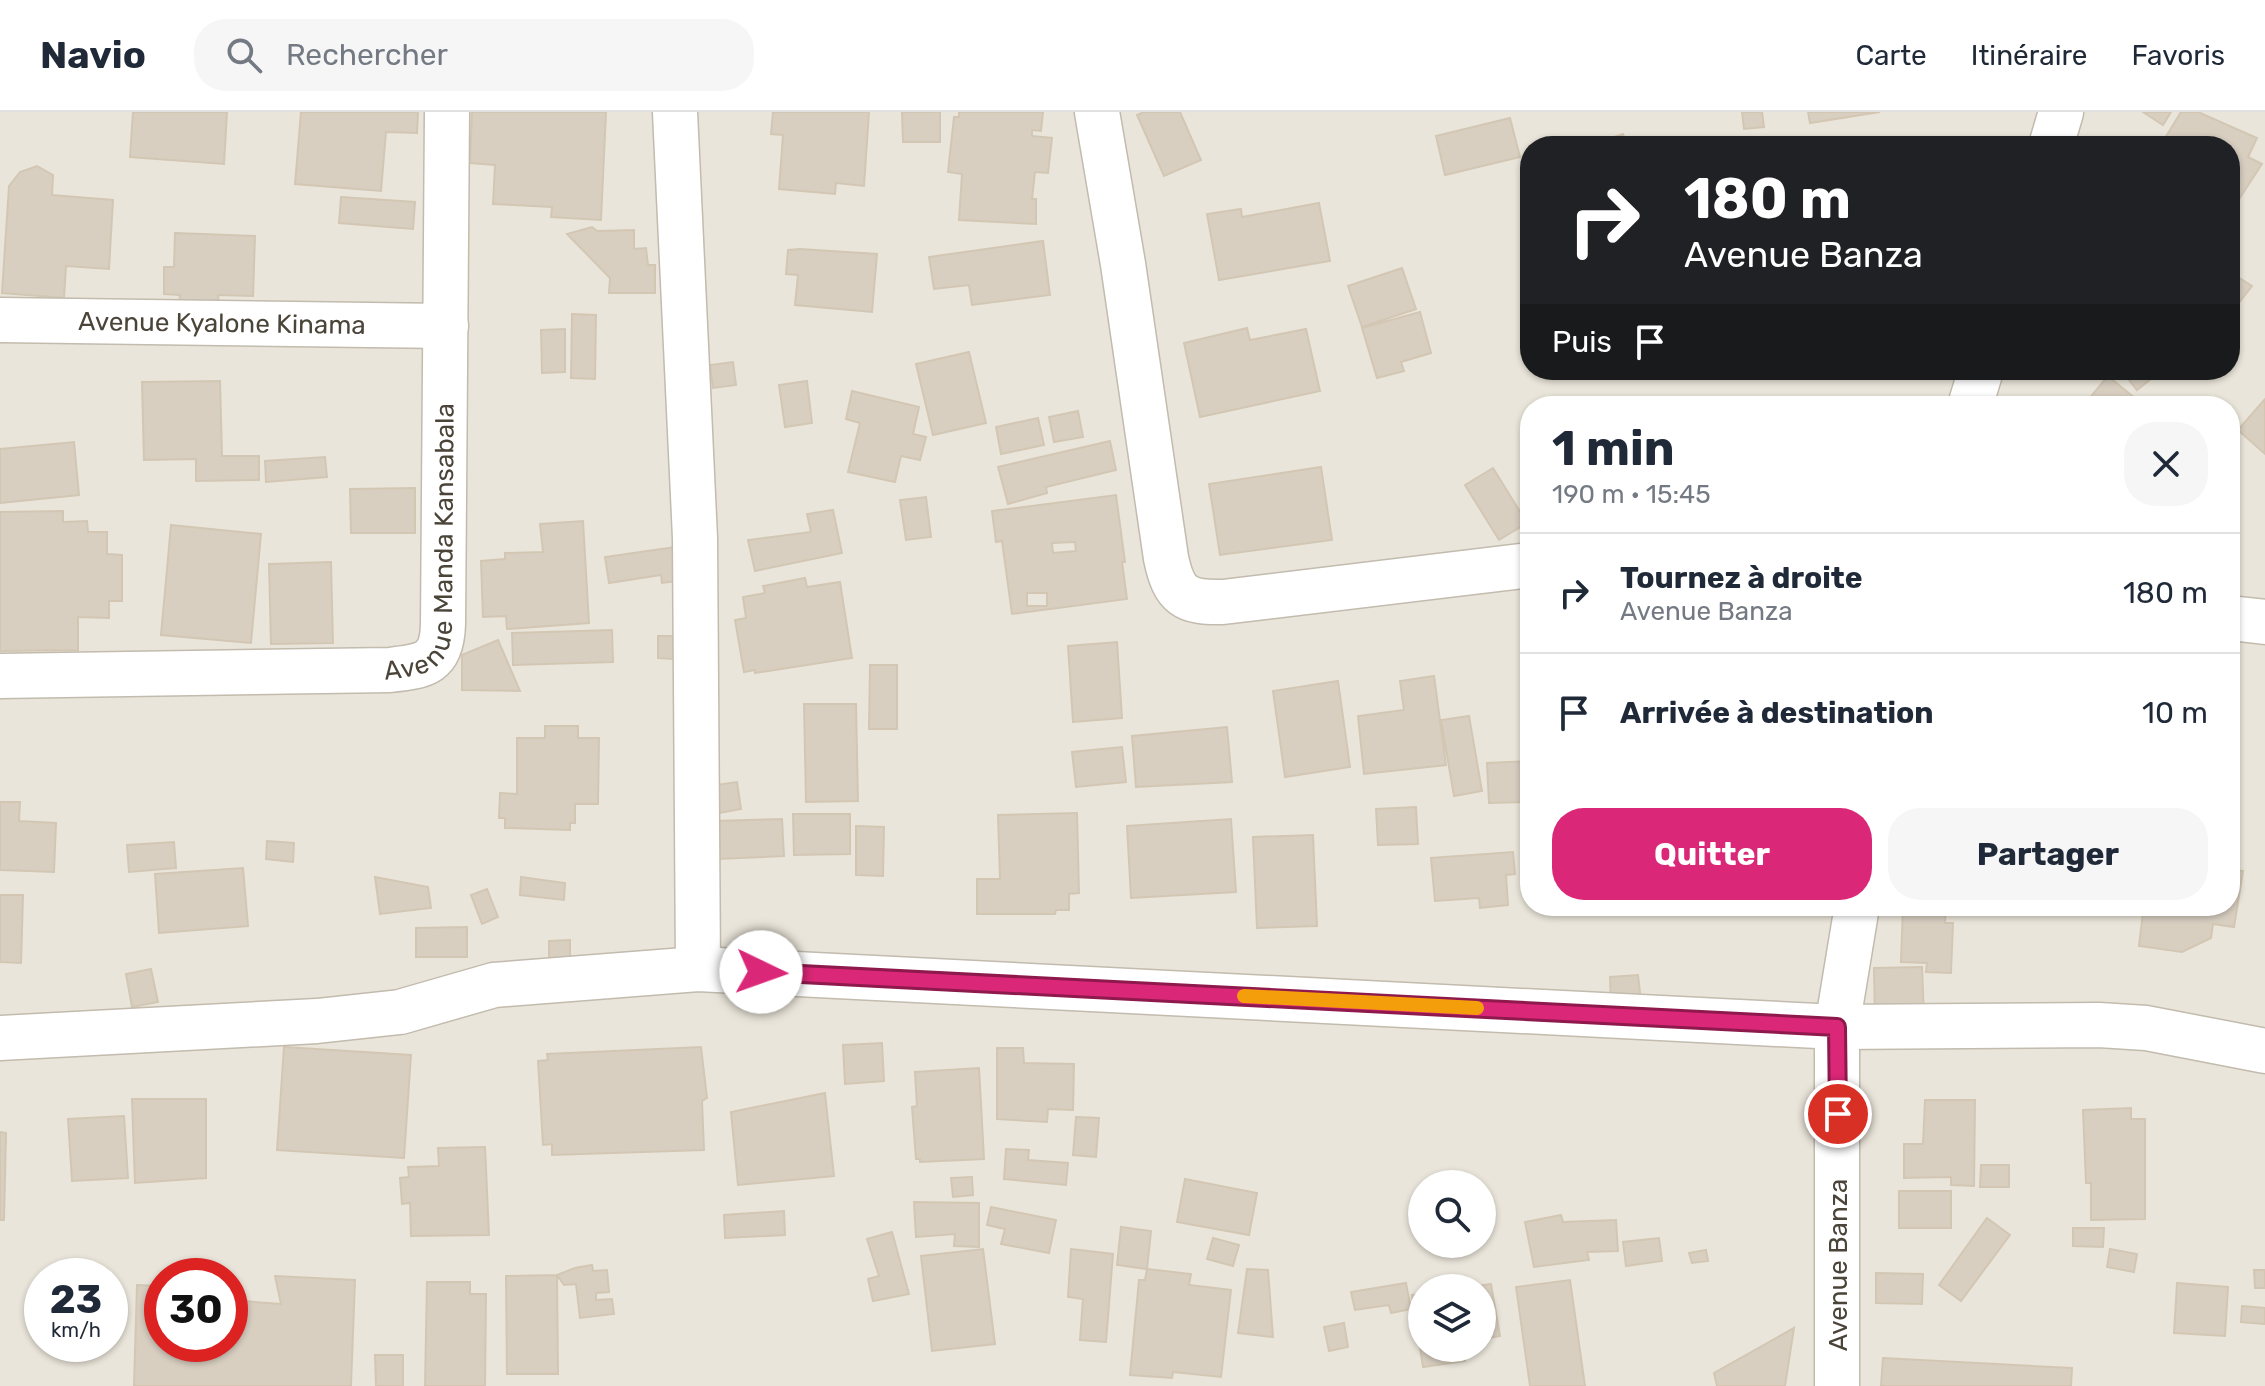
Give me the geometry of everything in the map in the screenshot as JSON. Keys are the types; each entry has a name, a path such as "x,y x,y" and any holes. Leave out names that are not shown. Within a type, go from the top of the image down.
{"street":[{"name":"Avenue Manda Kansabala","path":"0,676 390,670 419,667 434,659 443,642 447,112"},
{"path":"675,112 695,538 698,969"},
{"path":"1097,112 1123,264 1166,558 1170,579 1182,596 1199,603 1223,602 1520,566"},
{"path":"2054,136 2061,112"},
{"name":"Avenue Kyalone Kinama","path":"0,320 446,326"},
{"path":"2240,619 2265,622"},
{"name":"Avenue Banza","path":"1837,1386 1837,1027 1855,916"},
{"path":"0,1038 317,1021 400,1012 494,985 698,969 1837,1027 2099,1025 2146,1028 2265,1051"}],"shaded area":[{"path":"0,112 2265,112 2265,1386 0,1386"}],"building":[{"path":"133,112 227,112 224,164 130,157"},
{"path":"301,112 418,112 417,133 386,132 381,191 295,184"},
{"path":"472,112 606,112 601,220 551,217 552,207 493,204 495,165 470,163"},
{"path":"773,112 869,112 864,186 836,183 835,194 779,189 783,135 771,134"},
{"path":"902,112 940,112 940,142 903,142"},
{"path":"959,112 1043,112 1041,131 1032,130 1032,136 1052,138 1048,173 1035,172 1032,199 1036,199 1036,224 959,220 962,174 948,172 954,117 959,117"},
{"path":"1144,112 1180,112 1201,160 1164,176 1137,115"},
{"path":"1742,112 1762,112 1764,127 1744,129"},
{"path":"1808,112 1880,112 1810,123"},
{"path":"2143,112 2171,112 2163,125"},
{"path":"2181,112 2198,112 2257,138 2248,157 2262,164 2240,198 2240,136 2166,136"},
{"path":"1510,118 1520,157 1445,175 1436,136"},
{"path":"37,166 53,175 52,195 113,200 109,269 66,266 64,298 2,293 9,186 20,172"},
{"path":"341,197 415,202 413,229 339,223"},
{"path":"1319,203 1330,261 1219,280 1207,214 1241,209 1242,217"},
{"path":"592,227 597,231 634,230 634,249 646,248 648,265 655,265 655,293 609,293 610,278 567,234"},
{"path":"175,233 255,236 253,296 218,295 219,306 179,304 180,295 164,294 164,267 174,267"},
{"path":"1043,241 1050,295 972,305 969,285 934,289 929,257"},
{"path":"788,250 877,254 872,312 795,305 798,275 786,274"},
{"path":"1402,268 1416,309 1362,327 1348,286"},
{"path":"2240,278 2252,286 2240,301"},
{"path":"1420,312 1431,353 1401,362 1404,371 1377,378 1362,328"},
{"path":"572,314 596,315 595,379 571,378"},
{"path":"1247,328 1250,340 1306,329 1320,391 1200,417 1184,343"},
{"path":"565,329 565,372 542,373 541,330"},
{"path":"969,352 986,423 933,435 916,364"},
{"path":"733,362 736,385 713,388 710,365"},
{"path":"2105,380 2113,380 2132,396 2091,396"},
{"path":"2129,380 2150,380 2137,390"},
{"path":"220,381 222,456 259,456 259,480 196,481 196,459 144,460 142,382"},
{"path":"807,381 812,423 785,427 779,385"},
{"path":"852,391 919,407 913,434 926,437 920,460 901,456 895,482 848,472 860,423 846,419"},
{"path":"2265,399 2265,454 2240,432 2240,428"},
{"path":"1078,411 1083,437 1054,442 1049,417"},
{"path":"1038,418 1044,445 1001,454 996,427"},
{"path":"1110,441 1116,470 1046,487 1047,493 1008,504 998,467"},
{"path":"74,442 79,495 0,503 0,449"},
{"path":"325,457 327,477 266,482 265,461"},
{"path":"1321,467 1332,540 1220,555 1209,484"},
{"path":"1493,468 1520,512 1520,527 1499,540 1465,485"},
{"path":"415,488 415,533 351,533 350,489"},
{"path":"1116,495 1127,599 1012,614 1002,541 996,542 992,511","holes":["1075,542 1076,551 1053,553 1052,543","1027,593 1047,593 1047,606 1027,606"]},
{"path":"926,497 931,537 906,540 900,500"},
{"path":"833,510 842,553 755,571 748,540 811,532 807,514"},
{"path":"63,511 63,522 87,521 88,532 107,532 107,554 122,555 122,601 109,601 109,618 78,617 78,650 0,651 0,512"},
{"path":"583,521 589,623 507,629 506,616 483,617 481,561 505,559 505,553 543,552 540,524"},
{"path":"171,525 261,534 251,643 161,635"},
{"path":"683,546 686,580 662,583 661,575 609,583 605,557"},
{"path":"331,562 333,643 271,644 269,564"},
{"path":"805,578 807,587 840,582 852,658 755,673 755,670 744,672 735,620 746,618 743,597 765,593 763,586"},
{"path":"612,630 613,662 513,665 512,633"},
{"path":"658,636 673,636 673,659 658,658"},
{"path":"498,640 520,691 462,690 462,655"},
{"path":"1117,642 1122,718 1073,722 1068,646"},
{"path":"870,665 897,665 897,729 869,729"},
{"path":"1434,676 1446,765 1364,774 1358,716 1404,710 1400,681"},
{"path":"1338,681 1350,767 1285,777 1273,691"},
{"path":"804,704 856,704 858,801 806,802"},
{"path":"1469,716 1482,791 1454,796 1441,720"},
{"path":"545,726 578,726 578,738 599,738 598,804 575,804 575,823 570,823 570,830 505,828 505,818 499,818 500,793 517,794 517,738 545,738"},
{"path":"1227,727 1232,782 1136,787 1132,736"},
{"path":"1122,747 1126,782 1076,787 1072,752"},
{"path":"1520,761 1520,802 1489,803 1487,763"},
{"path":"737,782 741,809 719,813 715,785"},
{"path":"0,802 20,802 19,821 56,823 54,872 0,870"},
{"path":"1416,807 1418,844 1378,845 1376,809"},
{"path":"1077,813 1079,893 1069,894 1069,910 1056,910 1055,914 977,914 977,879 1000,879 998,815"},
{"path":"793,814 850,814 850,854 794,855"},
{"path":"782,819 784,856 717,859 716,821"},
{"path":"1231,819 1236,892 1131,898 1127,826"},
{"path":"856,826 884,827 883,876 856,875"},
{"path":"1313,835 1317,926 1257,928 1253,837"},
{"path":"267,841 294,843 293,862 266,859"},
{"path":"174,842 176,868 129,872 127,845"},
{"path":"1513,852 1515,874 1506,875 1508,905 1480,908 1479,898 1435,901 1431,858"},
{"path":"243,868 248,926 159,933 155,874"},
{"path":"375,877 428,887 431,908 380,914"},
{"path":"521,877 565,883 564,900 520,895"},
{"path":"487,889 498,917 482,924 471,895"},
{"path":"0,895 23,895 21,963 0,962"},
{"path":"1903,916 1945,916 1945,923 1953,923 1951,973 1926,972 1927,963 1901,962"},
{"path":"2143,916 2236,916 2234,927 2213,924 2211,938 2182,952 2139,946"},
{"path":"467,927 467,957 416,957 416,928"},
{"path":"570,940 570,959 549,959 549,941"},
{"path":"1922,967 1924,1018 1875,1018 1874,968"},
{"path":"151,969 158,1002 132,1007 126,974"},
{"path":"1638,975 1641,1001 1611,1003 1610,977"},
{"path":"882,1043 884,1081 845,1084 843,1045"},
{"path":"284,1047 411,1055 404,1158 277,1150"},
{"path":"701,1047 707,1098 702,1101 704,1150 552,1155 552,1144 543,1145 538,1061 548,1060 547,1054"},
{"path":"997,1048 1023,1048 1024,1063 1074,1064 1073,1110 1048,1109 1047,1122 997,1119"},
{"path":"979,1068 984,1159 920,1162 916,1159 912,1107 917,1106 915,1072"},
{"path":"825,1093 834,1176 738,1185 731,1112"},
{"path":"132,1099 206,1099 206,1178 135,1183"},
{"path":"1925,1100 1975,1100 1974,1186 1951,1185 1951,1177 1904,1178 1904,1144 1923,1144"},
{"path":"2131,1108 2131,1119 2145,1119 2145,1219 2091,1220 2091,1183 2086,1183 2083,1110"},
{"path":"124,1116 128,1178 72,1181 68,1119"},
{"path":"1076,1117 1099,1118 1096,1157 1073,1155"},
{"path":"0,1132 6,1133 4,1220 0,1220"},
{"path":"485,1147 489,1235 411,1236 410,1203 402,1204 400,1178 409,1177 408,1167 439,1166 438,1148"},
{"path":"1006,1149 1029,1150 1028,1160 1068,1163 1066,1185 1004,1179"},
{"path":"1981,1165 2009,1165 2009,1187 1980,1187"},
{"path":"972,1177 973,1195 953,1197 951,1178"},
{"path":"1185,1179 1257,1193 1249,1235 1177,1222"},
{"path":"1899,1191 1951,1191 1951,1228 1899,1228"},
{"path":"914,1202 979,1203 979,1247 954,1246 955,1234 916,1237"},
{"path":"991,1207 1056,1220 1049,1253 1001,1244 1005,1229 987,1225"},
{"path":"784,1211 785,1235 725,1238 724,1215"},
{"path":"1561,1215 1563,1222 1616,1220 1618,1251 1587,1252 1589,1260 1534,1267 1525,1222"},
{"path":"1987,1218 2010,1235 1961,1301 1939,1285"},
{"path":"1121,1227 1151,1231 1147,1269 1117,1265"},
{"path":"2073,1228 2104,1228 2103,1247 2073,1246"},
{"path":"892,1232 909,1294 873,1301 868,1279 879,1276 867,1239"},
{"path":"1213,1238 1239,1245 1233,1266 1207,1259"},
{"path":"1659,1238 1662,1261 1626,1266 1623,1242"},
{"path":"983,1249 995,1344 932,1351 921,1256"},
{"path":"1071,1249 1113,1254 1106,1342 1080,1340 1083,1299 1068,1297"},
{"path":"2110,1249 2137,1254 2134,1272 2107,1267"},
{"path":"1706,1250 1708,1261 1692,1263 1689,1253"},
{"path":"592,1265 593,1271 607,1270 609,1292 596,1293 596,1300 612,1299 614,1314 580,1318 576,1284 564,1285 557,1275"},
{"path":"1147,1269 1191,1274 1189,1285 1231,1290 1221,1377 1173,1372 1172,1378 1130,1375 1139,1280 1145,1280"},
{"path":"1247,1269 1268,1270 1273,1337 1238,1333"},
{"path":"2254,1270 2265,1270 2265,1288 2255,1288"},
{"path":"1876,1273 1923,1274 1922,1304 1876,1303"},
{"path":"557,1275 558,1374 507,1374 506,1276"},
{"path":"275,1276 355,1280 351,1386 134,1386 137,1285 144,1285 144,1362 248,1362 248,1301 281,1304"},
{"path":"1570,1280 1585,1386 1530,1386 1516,1287"},
{"path":"427,1282 470,1282 470,1294 486,1294 485,1386 425,1386"},
{"path":"1406,1283 1408,1310 1391,1313 1389,1305 1355,1310 1351,1292"},
{"path":"2177,1283 2228,1287 2225,1336 2174,1333"},
{"path":"2242,1306 2265,1308 2265,1324 2241,1322"},
{"path":"1496,1313 1500,1336 1496,1337"},
{"path":"1344,1323 1348,1347 1329,1351 1324,1327"},
{"path":"1794,1328 1785,1386 1717,1386 1714,1373"},
{"path":"375,1355 403,1355 403,1386 376,1386"},
{"path":"1883,1358 2072,1368 2071,1386 1881,1386"},
{"path":"1422,1362 1458,1362 1423,1367"}],"slow traffic":[{"path":"1244,996 1477,1008"}],"route":[{"path":"761,972 1837,1027 1838,1114"}]}
